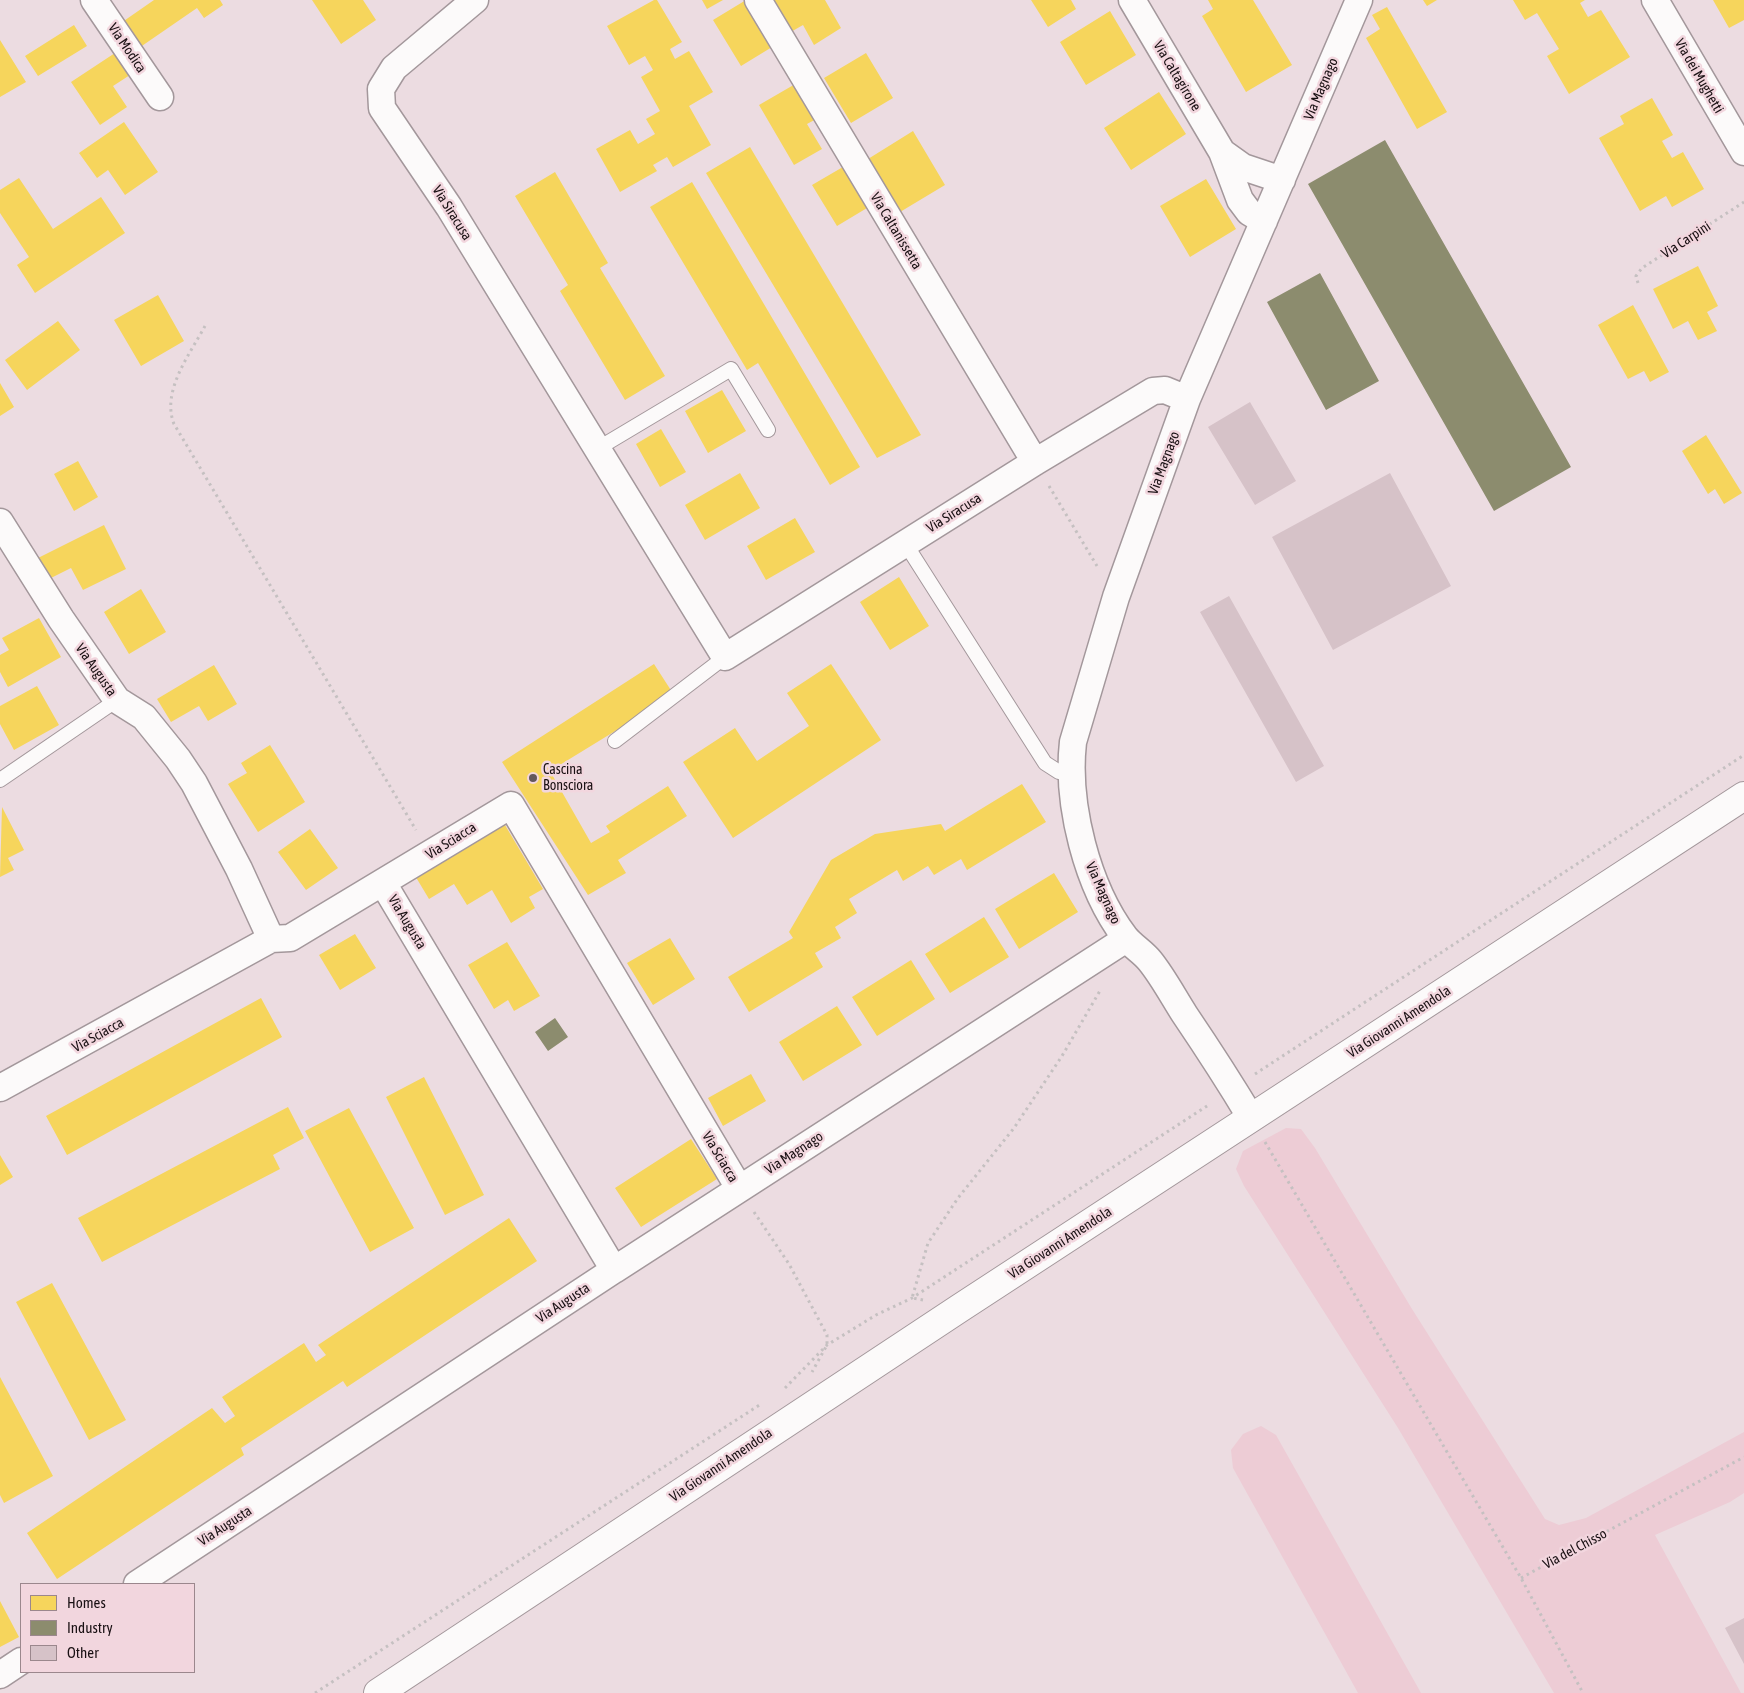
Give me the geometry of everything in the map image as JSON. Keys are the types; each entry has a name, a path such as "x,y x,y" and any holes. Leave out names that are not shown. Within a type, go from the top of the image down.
{"main road":[{"name":"Via Giovanni Amendola","path":"378,1693 809,1407 1744,796"}],"street":[{"name":"Via Modica","path":"94,0 160,97"},
{"name":"Via Siracusa","path":"475,0 394,68 381,89 382,108 449,207 725,657 1034,462 1153,391 1165,390 1187,399"},
{"name":"Via Caltanissetta","path":"758,0 1034,462"},
{"name":"Via Caltagirone","path":"1132,0 1222,152 1245,207 1253,216 1264,221"},
{"name":"Via Magnago","path":"1251,1118 1150,961 1126,939 1103,899 1092,874 1076,812 1071,775 1073,742 1116,597 1187,399 1359,0"},
{"name":"Via dei Mughetti","path":"1655,0 1744,152"},
{"name":"Via Caltagirone","path":"1222,152 1243,167 1282,180"},
{"name":"Via Augusta","path":"0,522 61,619 117,700 136,711 154,727 183,767 239,869 272,939"},
{"name":"Via Sciacca","path":"0,1088 272,939 290,938 430,855 511,804 739,1188"},
{"name":"Via Augusta","path":"139,1583 614,1270 383,883"},
{"name":"Via Magnago","path":"614,1270 1126,939"},
{"path":"0,1675 20,1662"}],"lane":[{"path":"597,449 731,369 768,430"},
{"path":"905,543 1045,763 1059,772 1071,775"},
{"name":"Via Siracusa","path":"615,741 725,657"},
{"path":"0,780 117,700"}],"path":[{"name":"Via Carpini","path":"1638,283 1636,276 1642,268 1744,202"},
{"path":"205,326 173,389 170,406 174,424 430,855"},
{"path":"1034,462 1116,597"},
{"path":"784,1389 827,1345 876,1315 912,1298 1744,755"},
{"path":"912,1298 928,1243 958,1198 1014,1128 1062,1056 1095,1002 1103,985"},
{"path":"1251,1118 1522,1578 1583,1693"},
{"path":"739,1188 788,1264 827,1335 827,1345 810,1375 809,1407"},
{"path":"315,1693 768,1399"},
{"name":"Via del Chisso","path":"1522,1578 1744,1457"}],"shaded area":[{"path":"1286,1128 1301,1129 1315,1148 1412,1309 1545,1519 1559,1525 1586,1518 1744,1432 1744,1493 1730,1502 1655,1535 1741,1693 1554,1693 1398,1428 1244,1186 1236,1169 1243,1151"},
{"path":"1261,1426 1276,1435 1421,1693 1358,1693 1233,1468 1231,1450 1243,1434"}],"building: Homes":[{"path":"154,0 220,0 223,5 204,18 197,8 136,50 118,25"},
{"path":"312,0 363,0 376,20 341,44"},
{"path":"657,0 682,42 670,49 675,59 689,51 713,92 689,106 711,145 673,167 667,157 653,165 657,171 620,192 596,149 630,130 638,144 655,134 646,119 660,111 641,77 653,70 645,56 629,65 607,26"},
{"path":"702,0 723,0 707,9"},
{"path":"746,0 777,44 741,66 713,20"},
{"path":"769,0 825,0 841,28 814,45 803,25 789,33"},
{"path":"1031,0 1071,0 1076,9 1048,27"},
{"path":"1208,0 1253,0 1292,65 1246,92 1202,16 1213,9"},
{"path":"1423,0 1437,0 1427,6"},
{"path":"1513,0 1585,0 1580,3 1588,17 1601,10 1630,57 1569,94 1547,56 1559,49 1537,13 1525,20"},
{"path":"1713,0 1744,0 1744,20 1729,28"},
{"path":"1387,7 1447,112 1417,129 1366,38 1380,29 1372,15"},
{"path":"1110,11 1136,55 1086,85 1060,42"},
{"path":"74,25 87,46 38,76 25,56"},
{"path":"0,40 26,82 0,97"},
{"path":"115,53 130,75 113,86 127,107 100,125 71,82"},
{"path":"866,53 893,98 851,123 824,78"},
{"path":"797,83 818,118 807,124 822,149 794,165 759,105"},
{"path":"1159,92 1186,134 1131,170 1104,128"},
{"path":"1652,98 1673,135 1662,141 1672,158 1683,152 1704,189 1672,207 1666,196 1640,211 1599,138 1624,124 1620,116"},
{"path":"124,122 158,172 125,195 108,170 97,178 79,153"},
{"path":"913,131 945,185 900,212 868,159"},
{"path":"750,147 921,435 877,458 706,173"},
{"path":"848,164 872,205 837,226 812,185"},
{"path":"555,172 608,263 600,268 665,376 625,400 560,291 568,285 515,196"},
{"path":"19,178 53,229 101,197 125,233 35,293 17,265 29,257 0,213 0,190"},
{"path":"1206,179 1236,229 1190,257 1160,206"},
{"path":"692,182 860,467 830,485 758,363 747,370 650,207"},
{"path":"1698,266 1718,306 1707,312 1717,331 1698,340 1688,321 1673,329 1653,289"},
{"path":"158,295 184,341 141,366 114,320"},
{"path":"1633,305 1669,372 1650,382 1644,371 1628,379 1598,325"},
{"path":"58,321 80,350 27,390 5,360"},
{"path":"0,383 14,407 0,416"},
{"path":"722,390 746,431 708,453 685,411"},
{"path":"661,429 686,472 660,487 636,444"},
{"path":"1706,435 1742,493 1724,504 1715,489 1708,494 1682,451"},
{"path":"78,461 98,497 74,511 54,474"},
{"path":"740,473 760,508 705,540 685,505"},
{"path":"795,518 815,552 766,580 747,546"},
{"path":"104,525 126,569 83,590 71,568 47,580 36,559"},
{"path":"899,577 929,626 890,650 860,602"},
{"path":"141,589 166,632 129,654 104,612"},
{"path":"39,618 61,657 8,687 0,672 0,655 9,650 2,638"},
{"name":"Cascina Bonsciora","path":"654,664 674,695 550,771 591,843 610,832 606,826 668,786 687,816 618,860 626,873 588,895 502,762"},
{"path":"831,664 881,740 733,838 683,762 735,728 757,761 809,726 787,693"},
{"path":"214,665 237,704 208,721 199,706 171,722 157,699"},
{"path":"37,686 59,725 14,750 0,724 0,706"},
{"path":"270,745 305,802 258,832 228,784 247,773 241,763"},
{"path":"1022,784 1046,822 967,870 961,859 934,875 928,866 903,881 897,870 849,899 857,913 835,927 841,938 815,953 823,967 749,1012 728,977 793,938 789,932 831,860 875,834 941,824 945,831"},
{"path":"2,807 24,850 8,858 14,870 0,877"},
{"path":"502,820 543,889 529,897 535,908 511,923 492,890 467,905 454,884 429,899 414,874"},
{"path":"310,829 338,868 306,890 278,852"},
{"path":"1054,873 1078,912 1019,949 995,909"},
{"path":"984,917 1009,957 950,993 925,954"},
{"path":"355,934 376,968 340,990 319,955"},
{"path":"670,938 695,979 653,1005 627,963"},
{"path":"507,942 540,996 514,1011 508,1000 494,1009 468,965"},
{"path":"911,960 935,999 877,1036 852,997"},
{"path":"261,998 282,1037 67,1155 46,1116"},
{"path":"837,1006 862,1045 803,1081 779,1042"},
{"path":"751,1074 766,1101 723,1126 708,1098"},
{"path":"424,1077 484,1195 445,1215 386,1097"},
{"path":"288,1107 304,1138 273,1155 280,1169 102,1262 78,1218"},
{"path":"349,1108 414,1228 370,1252 305,1131"},
{"path":"691,1139 717,1179 641,1227 615,1188"},
{"path":"0,1155 13,1177 0,1185"},
{"path":"509,1218 537,1261 347,1387 343,1381 241,1448 244,1455 57,1579 27,1533 212,1408 225,1423 235,1416 222,1397 304,1343 316,1362 326,1355 318,1345"},
{"path":"52,1283 126,1420 89,1440 16,1302"},
{"path":"0,1377 53,1476 4,1503 0,1495"},
{"path":"0,1601 19,1637 0,1647"}],"building: Industry":[{"path":"1385,140 1571,467 1494,511 1308,184"},
{"path":"1320,273 1379,381 1326,410 1267,302"},
{"path":"555,1018 568,1037 548,1051 535,1032"}],"building: Other":[{"path":"1250,402 1296,481 1255,505 1208,427"},
{"path":"1390,473 1451,586 1333,650 1272,537"},
{"path":"1229,596 1324,766 1296,782 1200,612"},
{"path":"1744,1618 1744,1664 1725,1628"}],"place":[{"name":"Cascina Bonsciora","path":"533,778"}]}
